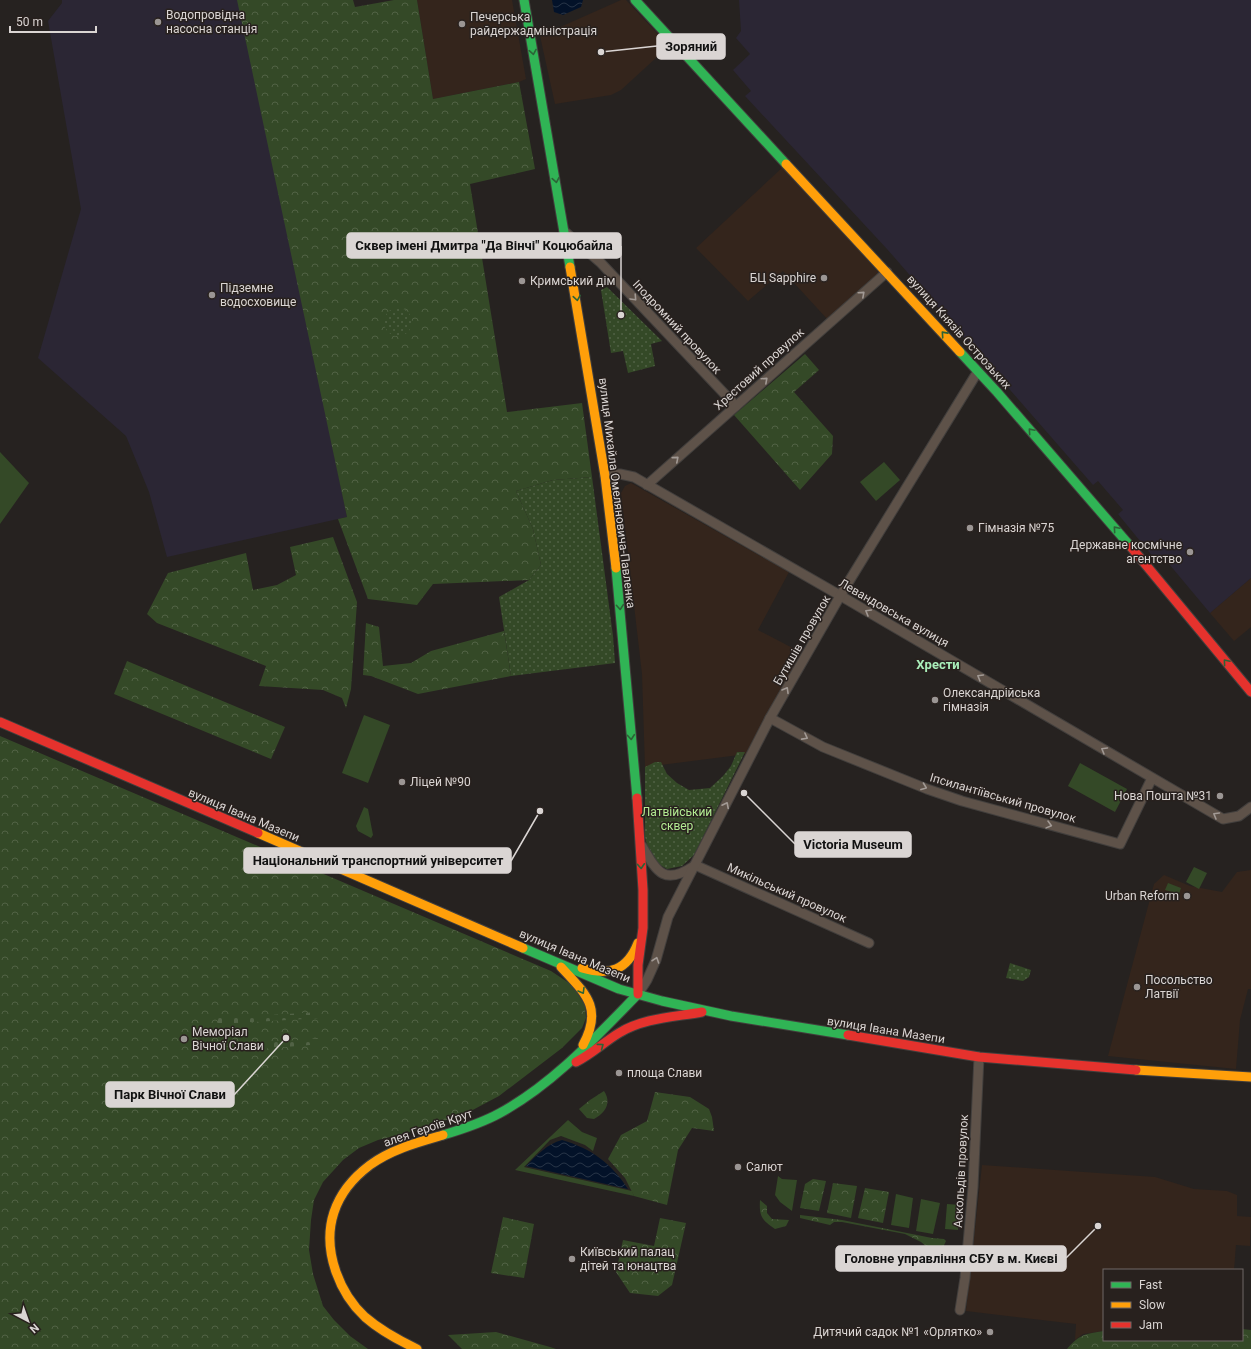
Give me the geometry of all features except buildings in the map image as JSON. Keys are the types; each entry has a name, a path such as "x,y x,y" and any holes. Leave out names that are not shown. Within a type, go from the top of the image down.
{"main road":[{"name":"вулиця Михайла Омеляновича-Павленка","path":"524,0 565,232 605,476 622,627 643,890 643,928 638,965 638,994"},
{"name":"вулиця Князів Острозьких","path":"635,0 997,392 1125,540 1251,692"},
{"name":"вулиця Івана Мазепи","path":"0,722 618,989 662,1001 731,1016 979,1057 1104,1068 1251,1077"},
{"path":"556,962 607,972 626,962 636,949 643,928"},
{"path":"556,962 577,983 592,1012 591,1027 578,1054"},
{"name":"алея Героїв Крут","path":"417,1349 380,1331 363,1315 348,1297 334,1268 331,1256 329,1230 338,1202 350,1184 364,1170 379,1159 393,1152 464,1130 492,1118 519,1102 578,1054 638,994"},
{"path":"556,1073 589,1055 620,1032 644,1022 695,1012 714,1012"}],"street":[{"name":"Іподромний провулок","path":"565,232 600,262 736,406"},
{"name":"Хрестовий провулок","path":"647,485 887,272"},
{"name":"Бутишів провулок","path":"638,994 648,980 656,960 668,917 770,718 841,596 978,372"},
{"name":"Левандовська вулиця","path":"605,476 620,474 634,477 1223,819 1239,816 1251,807"},
{"name":"Іпсилантіївський провулок","path":"770,718 823,747 927,789 962,801 1120,844 1152,778"},
{"path":"639,842 654,866 667,875 676,875 685,872 695,865"},
{"name":"Микільський провулок","path":"695,865 869,943"},
{"name":"Аскольдів провулок","path":"960,1310 965,1278 974,1180 976,1149 976,1087 979,1057"}],"shaded area":[{"path":"62,0 241,0 347,517 167,557 149,492 126,436 38,358 81,209 48,21 62,3"},
{"path":"417,0 512,0 526,79 519,82 433,99"},
{"path":"621,0 626,0 669,46 621,90 611,95 555,104 540,36"},
{"path":"739,0 1251,0 1251,578 1210,613 1164,558 1158,563 1118,514 1123,510 1098,481 1093,485 887,249 745,96 751,91 733,70 750,54 736,38 741,31"},
{"path":"784,166 880,274 829,321 783,271 748,301 696,248"},
{"path":"631,483 789,572 758,630 804,654 747,754 645,767 642,674 621,493 625,486"},
{"path":"1251,578 1251,627 1234,641 1210,613"},
{"path":"1251,870 1251,989 1248,989 1240,1020 1236,1069 1108,1056 1154,884 1164,875 1190,886 1222,892 1237,872"},
{"path":"982,1165 1155,1177 1194,1189 1227,1191 1237,1195 1237,1216 1251,1217 1250,1246 1236,1245 1234,1269 1103,1269 1103,1331 1083,1334 1075,1340 1076,1324 966,1311"}],"green space":[{"path":"237,0 353,0 355,7 394,0 417,0 433,99 519,82 535,169 470,184 507,412 582,403 592,477 553,480 516,491 533,529 541,565 529,580 433,584 417,605 368,599 338,519 347,517"},
{"path":"607,287 662,341 651,344 655,366 628,373 623,351 611,353 601,290"},
{"path":"398,308 408,312 412,322 408,332 398,336 388,332 384,322 388,312"},
{"path":"805,354 819,370 794,392 833,436 832,454 800,490 734,415"},
{"path":"0,452 29,483 0,524"},
{"path":"884,462 900,480 876,501 860,482"},
{"path":"592,477 613,636 615,663 511,676 499,597 529,580 541,565 533,529 516,491 553,480"},
{"path":"333,537 357,602 351,689 346,708 342,698 323,690 259,686 266,666 157,623 147,614 168,573 246,553 253,590 277,585 296,575 290,547"},
{"path":"366,623 379,627 383,666 411,663 431,651 504,631 511,676 418,694 371,676 363,675"},
{"path":"127,661 285,727 271,759 114,694"},
{"path":"364,715 390,725 368,783 342,773"},
{"path":"0,736 551,971 572,985 585,1005 586,1018 582,1028 562,1048 499,1096 467,1113 414,1131 378,1140 359,1148 343,1160 323,1182 314,1200 311,1220 309,1250 313,1274 323,1306 350,1336 368,1349 0,1349"},
{"name":"Латвійський сквер","path":"737,752 745,752 694,855 682,866 667,869 650,859 645,837 645,767 655,762 661,762 667,774 677,783 689,790 710,788 731,766"},
{"path":"1080,763 1127,789 1115,812 1068,786"},
{"path":"364,807 368,809 373,835 371,838 358,831 356,826"},
{"path":"1194,867 1207,873 1199,889 1186,882"},
{"path":"1168,883 1181,888 1179,894 1165,890"},
{"path":"1010,963 1031,970 1029,977 1023,981 1006,978"},
{"path":"320,1012 321,1018 218,1024 218,1018"},
{"path":"322,1038 322,1044 221,1052 221,1047"},
{"path":"604,1091 607,1104 604,1111 594,1119 587,1118 579,1109"},
{"path":"655,1092 690,1097 709,1109 714,1131 692,1128 678,1150 667,1205 634,1196 625,1178 608,1159 621,1135 647,1121"},
{"path":"568,1120 582,1132 597,1138 593,1151 585,1145 561,1136 550,1140 524,1167 632,1191 634,1196 515,1170"},
{"path":"778,1176 782,1179 797,1180 792,1211 780,1202 775,1195"},
{"path":"813,1179 826,1181 819,1211 800,1208 805,1184"},
{"path":"833,1183 857,1186 851,1218 827,1213"},
{"path":"865,1188 889,1192 883,1223 858,1218"},
{"path":"896,1194 913,1198 909,1228 891,1225"},
{"path":"921,1199 940,1203 933,1234 916,1231"},
{"path":"760,1200 767,1206 767,1213 772,1219 789,1220 786,1226 775,1229 762,1218"},
{"path":"947,1204 960,1205 958,1230 945,1229"},
{"path":"800,1215 842,1220 932,1238 944,1239 946,1241 941,1251 927,1247 921,1242 905,1234 842,1222 834,1222 830,1225 800,1218"},
{"path":"503,1217 534,1224 524,1278 491,1273"},
{"path":"660,1218 686,1223 672,1285 658,1296 630,1293 616,1272 623,1240 654,1246"},
{"path":"1243,1329 1251,1330 1251,1349 1067,1349 1079,1338 1092,1333 1103,1331 1103,1341 1243,1341"},
{"path":"496,1332 556,1349 462,1349 448,1335"}],"water":[{"path":"552,0 583,0 581,7 563,15 554,12"},
{"path":"562,1140 583,1148 600,1158 608,1164 628,1189 526,1166 547,1147"}],"traffic: fast":[{"path":"524,0 570,267"},
{"path":"635,0 786,164"},
{"path":"960,352 997,392 1131,547"},
{"path":"616,568 637,798"},
{"path":"523,948 619,989 662,1001 731,1016 848,1035"},
{"path":"443,1135 472,1126 493,1117 538,1088 573,1059 638,994"}],"traffic: slow":[{"path":"786,164 960,352"},
{"path":"570,267 605,476 616,568"},
{"path":"258,833 523,948"},
{"path":"582,968 601,971 616,969 628,960 638,943"},
{"path":"561,967 578,985 589,1002 592,1021 583,1045"},
{"path":"1136,1070 1251,1077"},
{"path":"417,1349 396,1339 377,1327 360,1312 344,1291 336,1272 332,1256 330,1241 331,1226 339,1199 347,1187 370,1165 396,1150 443,1135"}],"traffic: jam":[{"path":"1131,547 1251,692"},
{"path":"0,722 258,833"},
{"path":"637,798 643,890 643,928 638,965 638,994"},
{"path":"576,1062 619,1033 638,1024 702,1012"},
{"path":"848,1035 979,1057 1136,1070"}],"place":[{"name":"Водопровідна насосна станція","path":"158,22"},
{"name":"Печерська райдержадміністрація","path":"462,24"},
{"name":"Зоряний","path":"601,52"},
{"name":"БЦ Sapphire","path":"824,278"},
{"name":"Кримський дім","path":"522,281"},
{"name":"Підземне водосховище","path":"212,295"},
{"name":"Сквер імені Дмитра \"Да Вінчі\" Коцюбайла","path":"621,315"},
{"name":"Гімназія №75","path":"970,528"},
{"name":"Державне космічне агентство","path":"1190,552"},
{"name":"Олександрійська гімназія","path":"935,700"},
{"name":"Ліцей №90","path":"402,782"},
{"name":"Victoria Museum","path":"744,793"},
{"name":"Нова Пошта №31","path":"1220,796"},
{"name":"Національний транспортний університет","path":"540,811"},
{"name":"Urban Reform","path":"1187,896"},
{"name":"Посольство Латвії","path":"1137,987"},
{"name":"Парк Вічної Слави","path":"286,1038"},
{"name":"Меморіал Вічної Слави","path":"184,1039"},
{"name":"площа Слави","path":"619,1073"},
{"name":"Салют","path":"738,1167"},
{"name":"Головне управління СБУ в м. Києві","path":"1098,1226"},
{"name":"Київський палац дітей та юнацтва","path":"572,1259"},
{"name":"Дитячий садок №1 «Орлятко»","path":"990,1332"}],"district":[{"name":"Хрести","path":"938,664"}]}
